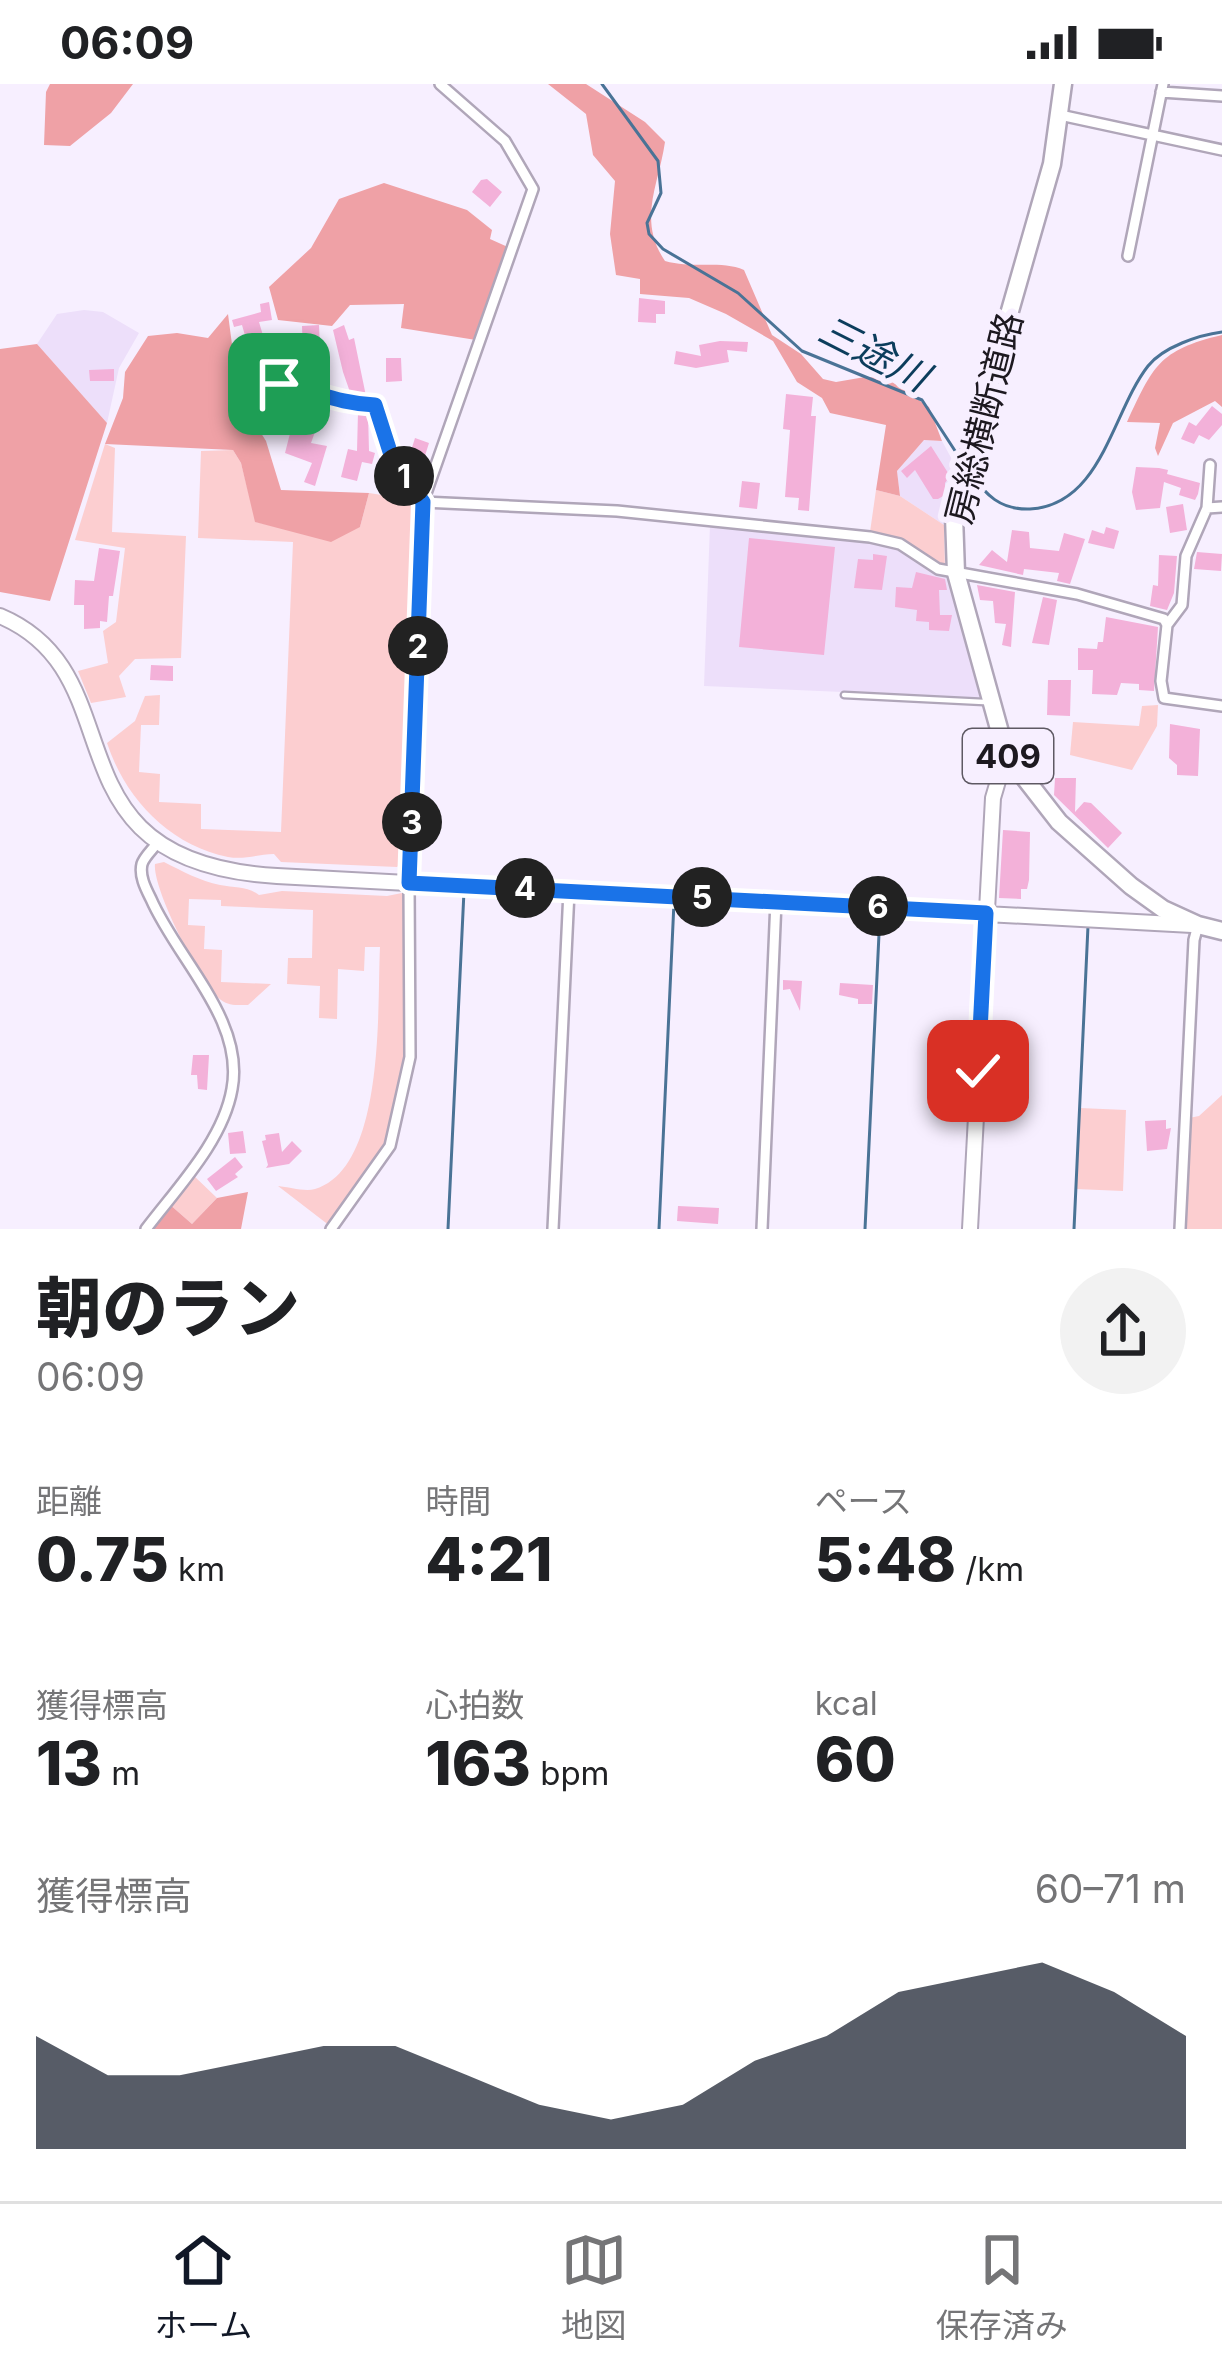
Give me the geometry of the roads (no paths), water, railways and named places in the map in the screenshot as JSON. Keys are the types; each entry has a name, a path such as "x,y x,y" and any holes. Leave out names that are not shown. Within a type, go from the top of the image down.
{"highway":[{"name":"房総横断道路","path":"1063,84 1052,164 954,516 956,573 1006,754 1059,822 1131,886 1163,909 1222,932"}],"main road":[{"path":"0,616 34,636 59,663 120,805 177,856 239,874 1198,926"},
{"path":"970,1229 994,798 1006,754"}],"street":[{"path":"331,1229 390,1146 410,1058 409,883 423,502 533,190 505,141 440,84"},
{"path":"1128,256 1162,88 1222,96"},
{"path":"1060,116 1222,149"},
{"path":"1210,465 1207,508 1186,556 1182,605 1168,625 1161,681 1164,698 1222,706"},
{"path":"423,502 617,511 870,537 900,544 938,569 1077,594 1168,625"},
{"path":"1207,508 1222,508"},
{"path":"146,1229 217,1131 234,1072 225,1026 158,915 142,876 142,862 158,842"},
{"path":"553,1229 569,891"},
{"path":"762,1229 776,901"},
{"path":"1180,1229 1198,926"}],"lane":[{"path":"270,382 309,389 338,403 375,405 393,461 423,502"},
{"path":"844,695 990,702"}],"waterway":[{"name":"三途川","path":"602,84 658,161 661,193 647,223 649,234 663,249 738,293 802,351 922,400 961,460"},
{"name":"三途川","path":"970,473 988,494 1010,507 1054,504 1089,474 1148,366 1182,343 1222,332"},
{"path":"448,1229 464,891"},
{"path":"659,1229 674,902"},
{"path":"865,1229 880,913"},
{"path":"1074,1229 1088,926"}]}
